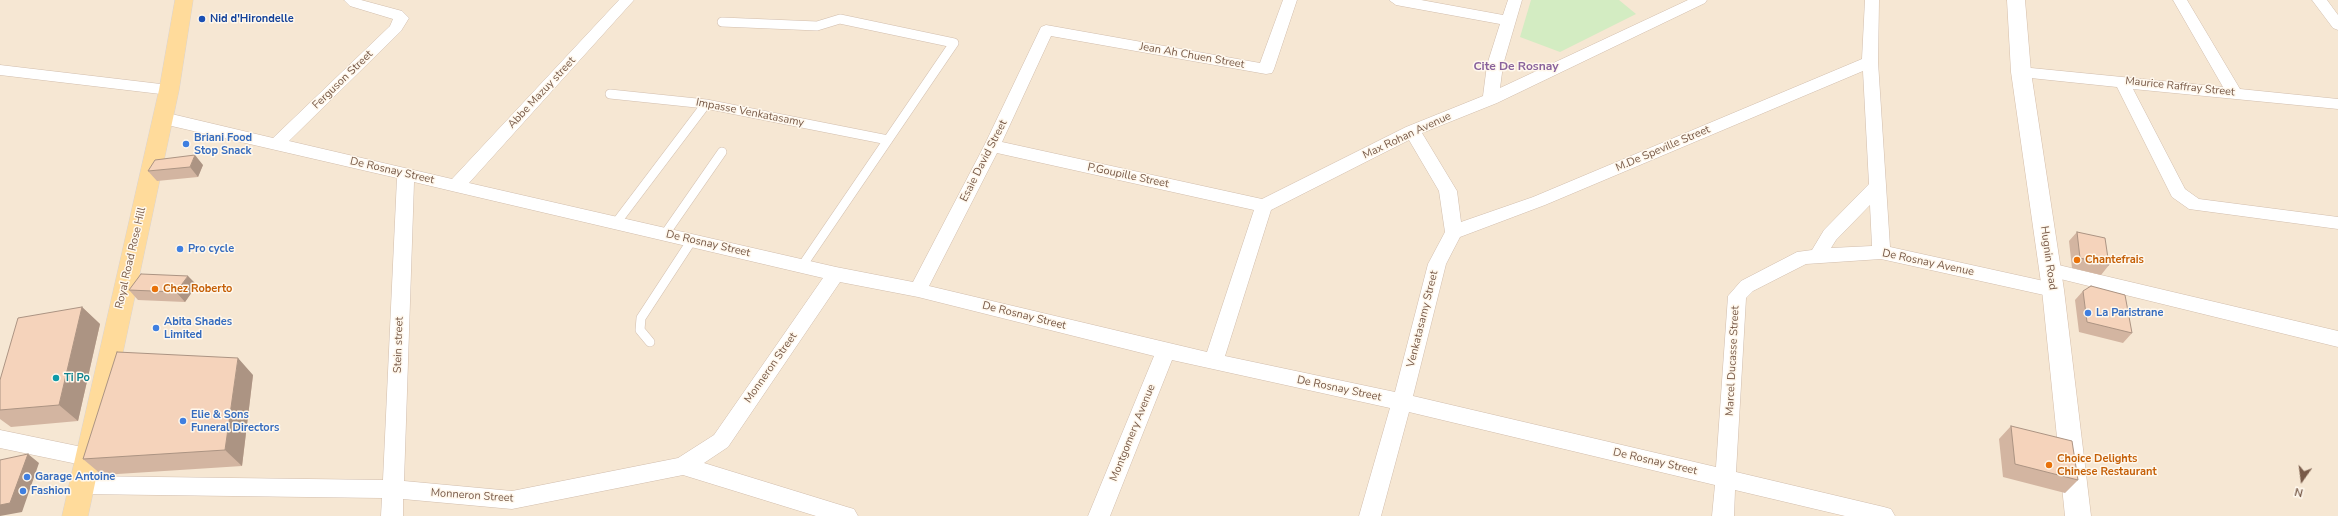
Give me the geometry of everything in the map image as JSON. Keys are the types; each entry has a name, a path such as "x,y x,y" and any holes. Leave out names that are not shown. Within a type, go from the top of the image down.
{"main road":[{"name":"Royal Road Rose Hill","path":"75,516 169,90 184,0"},
{"name":"Hugnin Road","path":"2016,0 2021,72 2051,280 2078,516"}],"street":[{"name":"Ferguson Street","path":"276,144 396,28 402,18 397,14 356,3 351,0"},
{"name":"Abbe Mazuy street","path":"456,186 627,0"},
{"name":"Jean Ah Chuen Street","path":"1046,30 1266,69 1290,0"},
{"path":"1399,0 1508,21"},
{"path":"1491,99 1495,65 1515,0"},
{"name":"Max Rohan Avenue","path":"1264,206 1412,131 1491,99 1700,0"},
{"path":"1872,0 1870,62 1881,252"},
{"path":"2180,0 2234,92"},
{"path":"2319,0 2338,25"},
{"name":"Esaie David Street","path":"918,290 992,146 1046,30"},
{"name":"M.De Speville Street","path":"1454,232 1547,198 1870,62"},
{"path":"0,70 169,90"},
{"name":"Maurice Raffray Street","path":"2021,72 2234,92 2338,104"},
{"path":"2122,82 2178,193 2195,205 2338,223"},
{"name":"De Rosnay Street","path":"163,118 836,274 918,290 1213,362 1402,402 1884,516"},
{"path":"1412,131 1448,191 1454,232"},
{"name":"P.Goupille Street","path":"992,146 1264,206"},
{"name":"Stein street","path":"392,516 406,174"},
{"path":"1810,256 1878,185"},
{"path":"1213,362 1264,206"},
{"name":"Venkatasamy Street","path":"1370,516 1402,402 1437,264 1454,232"},
{"name":"De Rosnay Avenue","path":"1810,256 1881,252 2051,280 2338,339"},
{"name":"Marcel Ducasse Street","path":"1723,516 1737,296 1747,286 1810,256"},
{"name":"Monneron Street","path":"82,485 393,490 512,500 683,466 721,441 836,274"},
{"name":"Montgomery Avenue","path":"1099,516 1166,351"},
{"path":"0,439 87,457"},
{"path":"683,466 847,516"}],"lane":[{"path":"722,22 817,26 840,19 954,43 802,266"},
{"name":"Impasse Venkatasamy","path":"610,94 671,99 706,104 888,140"},
{"path":"616,223 706,104"},
{"path":"665,234 722,152"},
{"path":"650,342 640,330 641,318 692,240"}],"shaded area":[{"path":"0,0 2338,0 2338,516 0,516"}],"green space":[{"path":"1531,0 1619,0 1636,14 1560,52 1520,37"}],"building":[{"path":"195,155 190,167 148,171 155,160"},
{"path":"2077,232 2105,238 2109,265 2080,258"},
{"path":"141,274 188,276 176,292 129,290"},
{"path":"2091,286 2125,295 2132,333 2087,322 2083,291"},
{"path":"82,307 59,405 0,410 0,380 18,318"},
{"name":"Elie & Sons Funeral Directors","path":"117,352 238,358 225,450 83,459"},
{"path":"2011,426 2072,441 2078,480 2015,464"},
{"path":"28,454 10,503 0,505 0,460"}],"place":[{"name":"Nid d'Hirondelle","path":"202,19"},
{"name":"Briani Food Stop Snack","path":"186,144"},
{"name":"Pro cycle","path":"180,249"},
{"name":"Chantefrais","path":"2077,260"},
{"name":"Chez Roberto","path":"155,289"},
{"name":"La Paristrane","path":"2088,313"},
{"name":"Abita Shades Limited","path":"156,328"},
{"name":"Ti Po","path":"56,378"},
{"name":"Elie & Sons Funeral Directors","path":"183,421"},
{"name":"Choice Delights Chinese Restaurant","path":"2049,465"},
{"name":"Garage Antoine","path":"27,477"},
{"name":"Fashion","path":"23,491"}],"district":[{"name":"Cite De Rosnay","path":"1516,67"}]}
